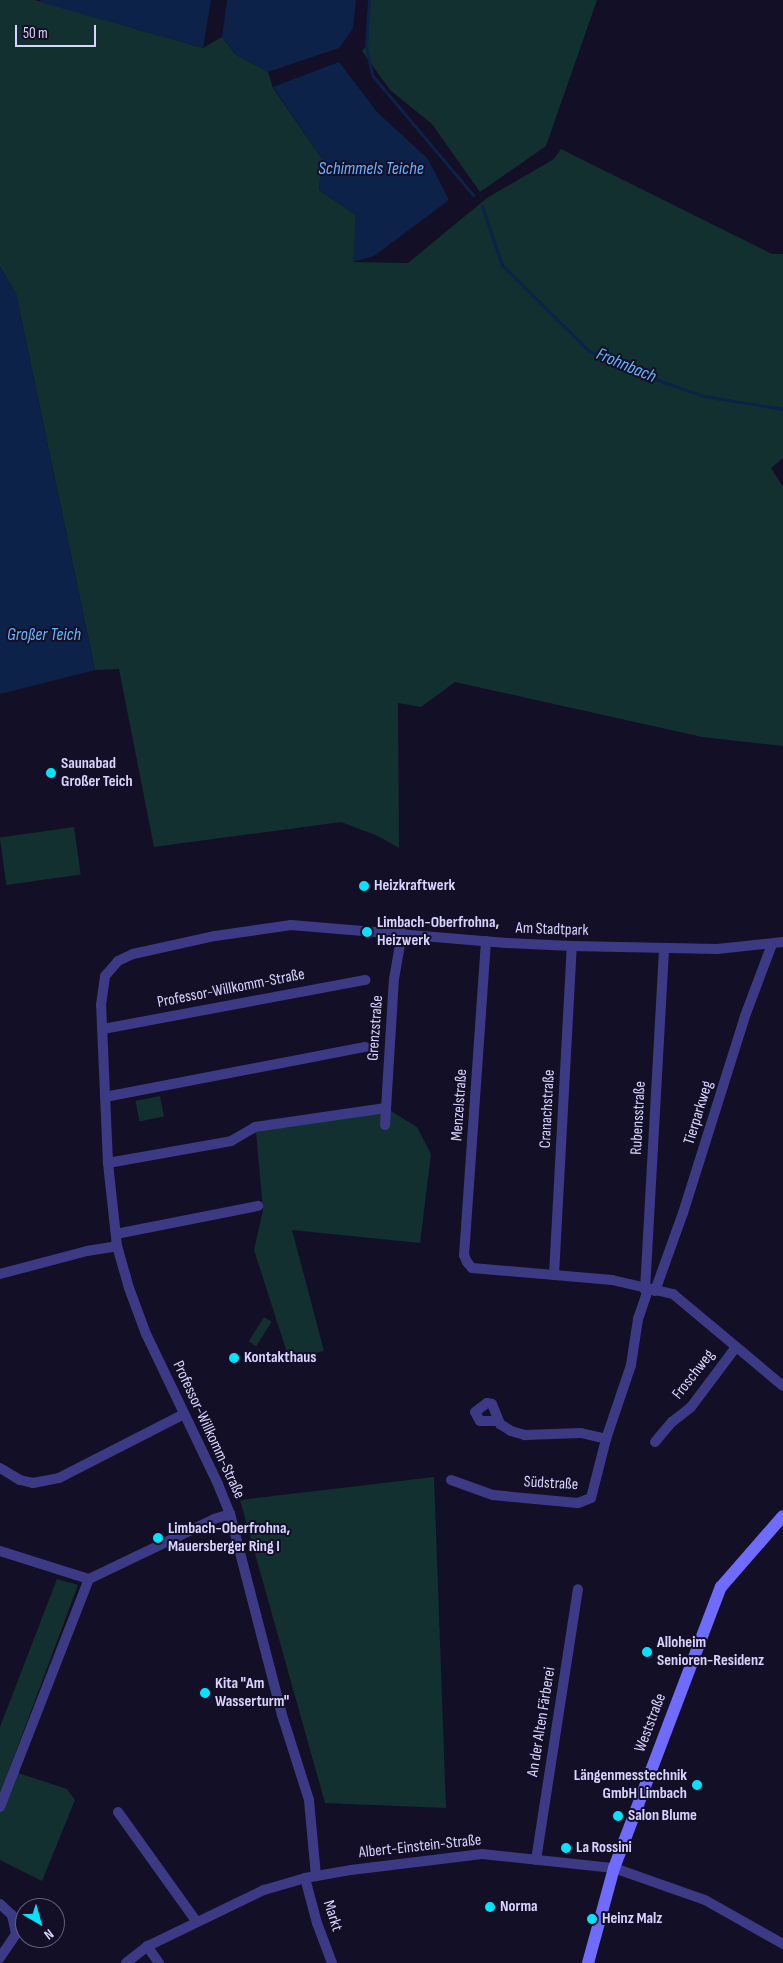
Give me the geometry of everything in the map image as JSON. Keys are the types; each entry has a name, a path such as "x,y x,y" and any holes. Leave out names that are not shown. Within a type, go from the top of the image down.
{"main road":[{"name":"Weststraße","path":"588,1963 614,1868 721,1587 783,1516"}],"street":[{"name":"Am Stadtpark","path":"291,925 572,946 717,950 783,942"},
{"name":"Professor-Willkomm-Straße","path":"291,925 215,936 132,954 118,961 104,976 102,986 103,1029 108,1163 117,1246 128,1288 146,1334 218,1484 230,1514 282,1715 309,1800 316,1876"},
{"name":"Grenzstraße","path":"385,1125 394,979 402,933"},
{"name":"Menzelstraße","path":"486,941 464,1255 472,1268 554,1274"},
{"name":"Tierparkweg","path":"649,1290 683,1213 745,1016 772,944"},
{"name":"Cranachstraße","path":"554,1274 572,946"},
{"name":"Rubensstraße","path":"649,1290 664,949"},
{"name":"Professor-Willkomm-Straße","path":"103,1029 366,980"},
{"path":"105,1097 365,1047"},
{"path":"108,1163 231,1142 255,1127 386,1108"},
{"path":"116,1234 258,1206"},
{"path":"0,1274 86,1251 117,1246"},
{"path":"554,1274 612,1280 673,1294 783,1386"},
{"name":"Südstraße","path":"451,1480 493,1495 578,1502 591,1498 606,1439 631,1365 638,1319 649,1290"},
{"name":"Froschweg","path":"655,1442 672,1422 690,1407 736,1347"},
{"path":"0,1468 20,1480 33,1484 59,1478 184,1414"},
{"path":"498,1421 511,1431 524,1435 581,1433 606,1439"},
{"path":"0,1807 89,1579 214,1519 230,1514"},
{"path":"0,1551 89,1579"},
{"name":"An der Alten Färberei","path":"536,1860 578,1589"},
{"path":"118,1812 196,1921"},
{"name":"Albert-Einstein-Straße","path":"126,1963 147,1946 264,1890 316,1876 482,1854 614,1868 705,1900 783,1944"},
{"name":"Markt","path":"305,1878 317,1923 332,1963"},
{"path":"0,1904 12,1915 16,1934 0,1958"},
{"path":"147,1946 159,1963"}],"green space":[{"path":"0,0 35,0 203,48 222,37 235,54 268,72 273,88 322,159 319,190 356,215 354,262 408,263 487,198 554,159 561,149 772,254 783,254 783,458 771,468 783,487 783,746 702,737 455,682 421,707 398,703 399,848 378,836 341,822 154,847 119,669 95,670 16,294 0,267"},
{"path":"369,0 597,0 546,146 480,192 432,124 390,90 362,51 366,46"},
{"path":"74,827 81,875 6,885 0,837"},
{"path":"160,1096 164,1117 139,1121 135,1101"},
{"path":"386,1108 417,1127 431,1154 420,1243 292,1230 324,1351 289,1359 254,1250 263,1210 256,1132"},
{"path":"264,1317 272,1322 256,1346 249,1342"},
{"path":"434,1477 446,1808 325,1803 240,1500"},
{"path":"57,1579 78,1585 9,1770 67,1789 75,1800 42,1881 0,1860 0,1727"}],"water":[{"path":"41,0 211,0 203,48 40,2"},
{"path":"227,0 356,0 353,28 339,48 268,72 235,54 222,37"},
{"name":"Schimmels Teiche","path":"339,62 377,112 428,159 449,200 374,256 353,262 356,215 319,190 322,159 273,87"},
{"name":"Großer Teich","path":"0,267 16,294 95,670 0,694"}],"waterway":[{"name":"Frohnbach","path":"369,0 366,46 372,75 473,195"},
{"name":"Frohnbach","path":"482,206 502,265 589,351 627,369 703,396 783,409"}],"place":[{"name":"Saunabad Großer Teich","path":"51,773"},
{"name":"Heizkraftwerk","path":"364,886"},
{"name":"Limbach-Oberfrohna, Heizwerk","path":"367,932"},
{"name":"Kontakthaus","path":"234,1358"},
{"name":"Limbach-Oberfrohna, Mauersberger Ring I","path":"158,1538"},
{"name":"Alloheim Senioren-Residenz","path":"647,1652"},
{"name":"Kita \"Am Wasserturm\"","path":"205,1693"},
{"name":"Längenmesstechnik GmbH Limbach","path":"697,1785"},
{"name":"Salon Blume","path":"618,1816"},
{"name":"La Rossini","path":"566,1848"},
{"name":"Norma","path":"490,1907"},
{"name":"Heinz Malz","path":"592,1919"}]}
